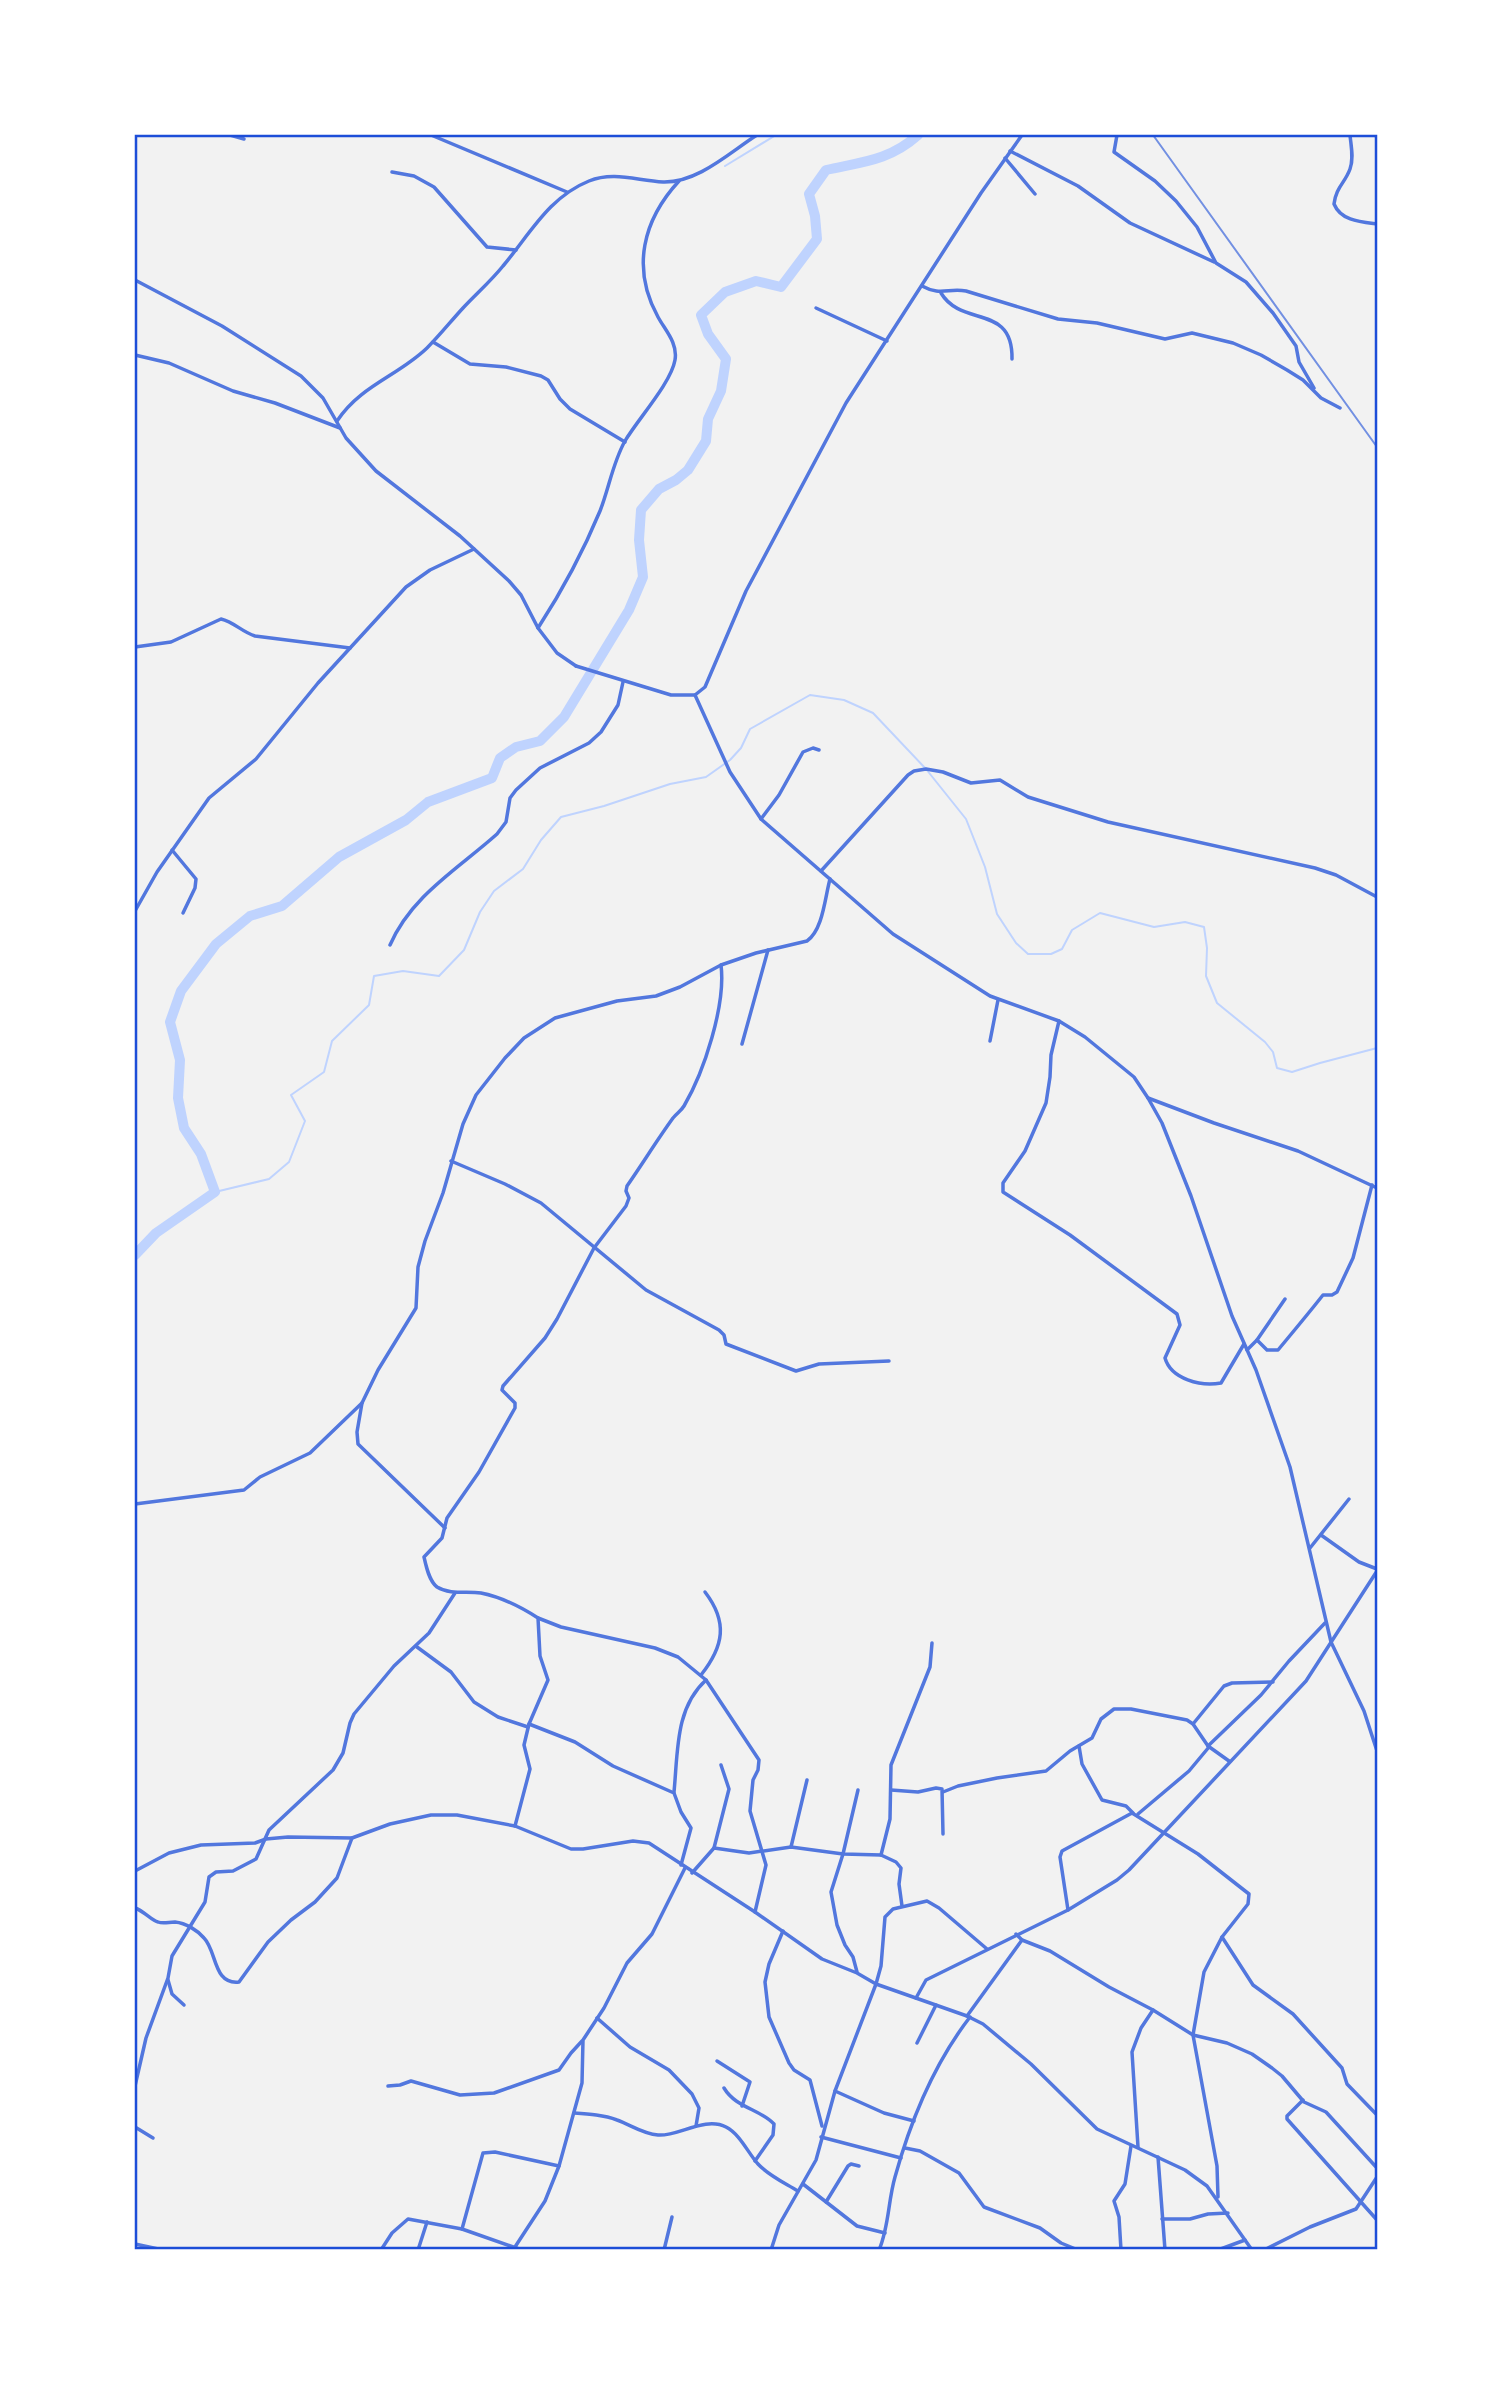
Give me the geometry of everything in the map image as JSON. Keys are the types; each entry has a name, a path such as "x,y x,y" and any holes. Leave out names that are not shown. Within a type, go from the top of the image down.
{"street":[{"path":"230,135 244,139"},
{"path":"430,135 568,192"},
{"path":"337,421 352,401 414,359 433,342 516,250 536,222 568,192 603,177 679,181 699,172 757,135"},
{"path":"135,280 178,301 285,364 312,386 346,438 376,471 474,549 521,595 538,628 557,653 576,666 623,682 671,695 695,695 709,681 746,591 846,403 1022,135"},
{"path":"1117,135 1114,152 1155,181 1176,201 1197,227 1216,263"},
{"path":"1350,135 1350,169 1338,186 1334,204 1339,213 1351,219 1377,224"},
{"path":"1010,151 1078,186 1116,215 1216,263 1245,282 1273,313 1296,346 1305,374 1321,398"},
{"path":"1005,158 1035,194"},
{"path":"392,172 414,176 434,187 487,247 516,250"},
{"path":"538,628 589,535 625,442 675,360 675,345 648,297 644,249 646,235 657,207 679,181"},
{"path":"922,286 941,293 966,291 1044,316 1097,323 1165,339 1192,333 1212,337 1261,355 1303,380 1321,398 1340,408"},
{"path":"941,293 949,304 959,310 988,318 1002,327 1010,340 1012,359"},
{"path":"816,308 887,341"},
{"path":"433,342 470,364 506,367 541,376 548,380 570,409 625,442"},
{"path":"135,355 169,363 233,391 275,403 340,428"},
{"path":"135,911 146,889 209,798 256,759 318,683 406,587 418,577 474,549"},
{"path":"135,647 171,642 221,619 255,636 350,648"},
{"path":"390,945 402,920 422,895 497,834 506,821 512,794 540,768 589,743 601,732 618,705 623,682"},
{"path":"695,695 720,754 761,819 893,934 998,1000 1059,1021 1085,1037 1134,1077 1148,1098 1162,1123 1187,1185 1290,1467 1325,1623 1331,1642 1371,1727 1377,1751"},
{"path":"761,819 779,795 803,752 813,748 819,750"},
{"path":"821,871 908,775 926,769 943,772 971,783 1000,780 1028,797 1108,822 1315,868 1336,875 1377,897"},
{"path":"172,850 196,879 195,888 183,913"},
{"path":"445,1528 358,1444 357,1432 362,1403 378,1370 415,1308 418,1267 457,1139 477,1095 505,1058 536,1028 555,1018 617,1001 656,996 680,987 721,965 768,950 796,945 813,937 830,879"},
{"path":"742,1044 768,950"},
{"path":"721,965 720,992 709,1044 685,1104 627,1186 629,1198 626,1206 594,1248 557,1319 535,1350 503,1386 502,1390 515,1403 515,1408 479,1472 447,1518 442,1538 424,1557 434,1584 455,1592 490,1595 561,1627 662,1651 678,1657 706,1679 759,1760 753,1780 750,1811 764,1850 766,1874 755,1912"},
{"path":"990,1041 998,1000"},
{"path":"1059,1021 1051,1055 1051,1077 1045,1103 1025,1151 1003,1183 1003,1192 1070,1235 1177,1314 1180,1325 1165,1357 1168,1367 1194,1383 1221,1383 1244,1343"},
{"path":"1148,1098 1298,1151 1375,1187 1353,1258 1338,1292 1323,1295 1307,1318 1296,1326 1278,1350 1267,1350 1257,1340"},
{"path":"451,1161 527,1194 566,1222 646,1290 719,1330 724,1335 726,1344 798,1372 819,1364 889,1361"},
{"path":"1247,1350 1285,1299"},
{"path":"135,1504 244,1490 260,1477 310,1452 362,1403"},
{"path":"1310,1548 1349,1499"},
{"path":"916,1998 926,1980 1068,1910 1117,1880 1165,1835 1229,1761 1306,1681 1377,1570 1360,1562 1321,1535"},
{"path":"135,2086 146,2038 168,1978 172,1956 206,1899 209,1877 216,1872 230,1872 252,1862 269,1830 333,1770 343,1753 350,1723 355,1714 394,1666 429,1633 455,1592"},
{"path":"701,1675 712,1661 721,1639 718,1616 713,1602 705,1592"},
{"path":"515,1826 530,1769 524,1748 529,1726 548,1680 540,1656 538,1618"},
{"path":"1068,1910 1060,1857 1062,1851 1135,1814 1189,1770 1325,1623"},
{"path":"881,1855 889,1830 893,1757 903,1739 930,1667 932,1643"},
{"path":"416,1646 452,1672 474,1702 498,1717 575,1742 613,1766 674,1793"},
{"path":"388,2086 411,2081 460,2095 494,2093 559,2070 583,2040 627,1963 652,1934 683,1867 691,1828 674,1793 682,1716 706,1679"},
{"path":"1193,1724 1224,1686 1233,1683 1273,1682"},
{"path":"891,1790 918,1792 939,1788 943,1791 998,1778 1046,1771 1092,1738 1101,1719 1114,1709 1131,1709 1187,1720 1209,1746 1229,1761"},
{"path":"1079,1746 1082,1764 1102,1800 1126,1806 1165,1835 1198,1854 1249,1894 1248,1904 1222,1937 1204,1972 1193,2035 1217,2166 1218,2199"},
{"path":"692,1873 714,1849 729,1789 721,1765"},
{"path":"791,1847 807,1780"},
{"path":"857,1973 853,1956 837,1925 832,1885 843,1854 858,1790"},
{"path":"943,1791 943,1834"},
{"path":"135,1871 162,1856 201,1845 314,1836 352,1838 390,1824 431,1815 457,1815 515,1826 571,1849 641,1841 659,1848 683,1867 755,1912 822,1959 876,1984 969,2016 1007,2042 1074,2103 1097,2129 1198,2178 1218,2199 1252,2250"},
{"path":"135,1908 148,1913 159,1923 176,1922 191,1927 208,1944 224,1978 239,1982 268,1942 315,1902 337,1878 352,1838"},
{"path":"714,1849 748,1853 791,1847 843,1854 881,1855 896,1862 901,1868 902,1906"},
{"path":"771,2250 779,2225 813,2167 835,2091 876,1984 881,1966 885,1917 893,1909 902,1906 931,1902 987,1949"},
{"path":"783,1931 766,1973 767,2007 789,2063 794,2070 810,2080 823,2128"},
{"path":"1016,1934 1022,1940 1050,1951 1193,2035 1227,2043 1252,2054 1282,2076 1303,2100 1326,2112 1377,2168"},
{"path":"1222,1937 1253,1985 1293,2014 1342,2068 1347,2084 1377,2115"},
{"path":"879,2250 901,2158 932,2074 946,2048 1022,1940"},
{"path":"168,1978 173,1994 184,2005"},
{"path":"917,2043 936,2005"},
{"path":"1138,2147 1132,2052 1137,2036 1153,2010"},
{"path":"597,2018 630,2047 669,2070 692,2094 699,2108 696,2126"},
{"path":"514,2249 545,2201 559,2166 584,2072 583,2040"},
{"path":"717,2061 750,2082 741,2106"},
{"path":"724,2088 741,2106 766,2117 774,2124 773,2135 755,2161"},
{"path":"835,2091 884,2113 914,2121"},
{"path":"1303,2100 1287,2119 1362,2200 1377,2220"},
{"path":"575,2113 617,2119 644,2132 660,2136 696,2126 726,2127 734,2133 755,2161 798,2191"},
{"path":"135,2127 153,2138"},
{"path":"821,2137 901,2158"},
{"path":"1121,2250 1119,2217 1114,2201 1125,2183 1132,2144"},
{"path":"905,2148 920,2151 960,2173 985,2207 1040,2228 1061,2243 1078,2250"},
{"path":"462,2229 483,2153 495,2152 559,2166"},
{"path":"1158,2157 1165,2250"},
{"path":"826,2202 849,2165 859,2166"},
{"path":"1264,2250 1310,2227 1353,2211 1377,2177"},
{"path":"803,2184 862,2229 885,2233"},
{"path":"1161,2219 1190,2219 1208,2214 1228,2213"},
{"path":"664,2250 671,2217"},
{"path":"382,2250 392,2232 408,2219 462,2229 522,2250"},
{"path":"418,2250 427,2222"},
{"path":"1218,2250 1245,2240"},
{"path":"135,2244 163,2250"}],"waterway":[{"path":"725,166 776,135"},
{"path":"135,1255 156,1233 215,1192 201,1154 184,1128 178,1098 180,1060 170,1022 181,991 216,944 250,916 282,906 339,857 406,820 428,802 492,778 500,758 516,747 540,741 564,717 629,610 643,577 639,540 641,510 659,489 688,470 706,441 708,419 721,391 726,359 708,334 701,315 725,292 756,281 781,287 817,239 809,194 826,170 885,155 918,135"},
{"path":"215,1192 269,1179 289,1162 305,1121 291,1095 324,1072 332,1041 369,1005 374,976 403,971 439,976 464,950 480,912 494,891 523,869 541,840 561,817 670,784 706,777 730,760 741,748 750,729 810,695 844,700 873,713 926,769 966,819 985,867 997,914 1016,943 1028,954 1051,954 1062,949 1072,930 1100,913 1154,927 1185,922 1204,927 1207,948 1206,976 1217,1003 1265,1042 1273,1052 1277,1068 1292,1072 1377,1048"}],"railway":[{"path":"1153,135 1377,447"}]}
